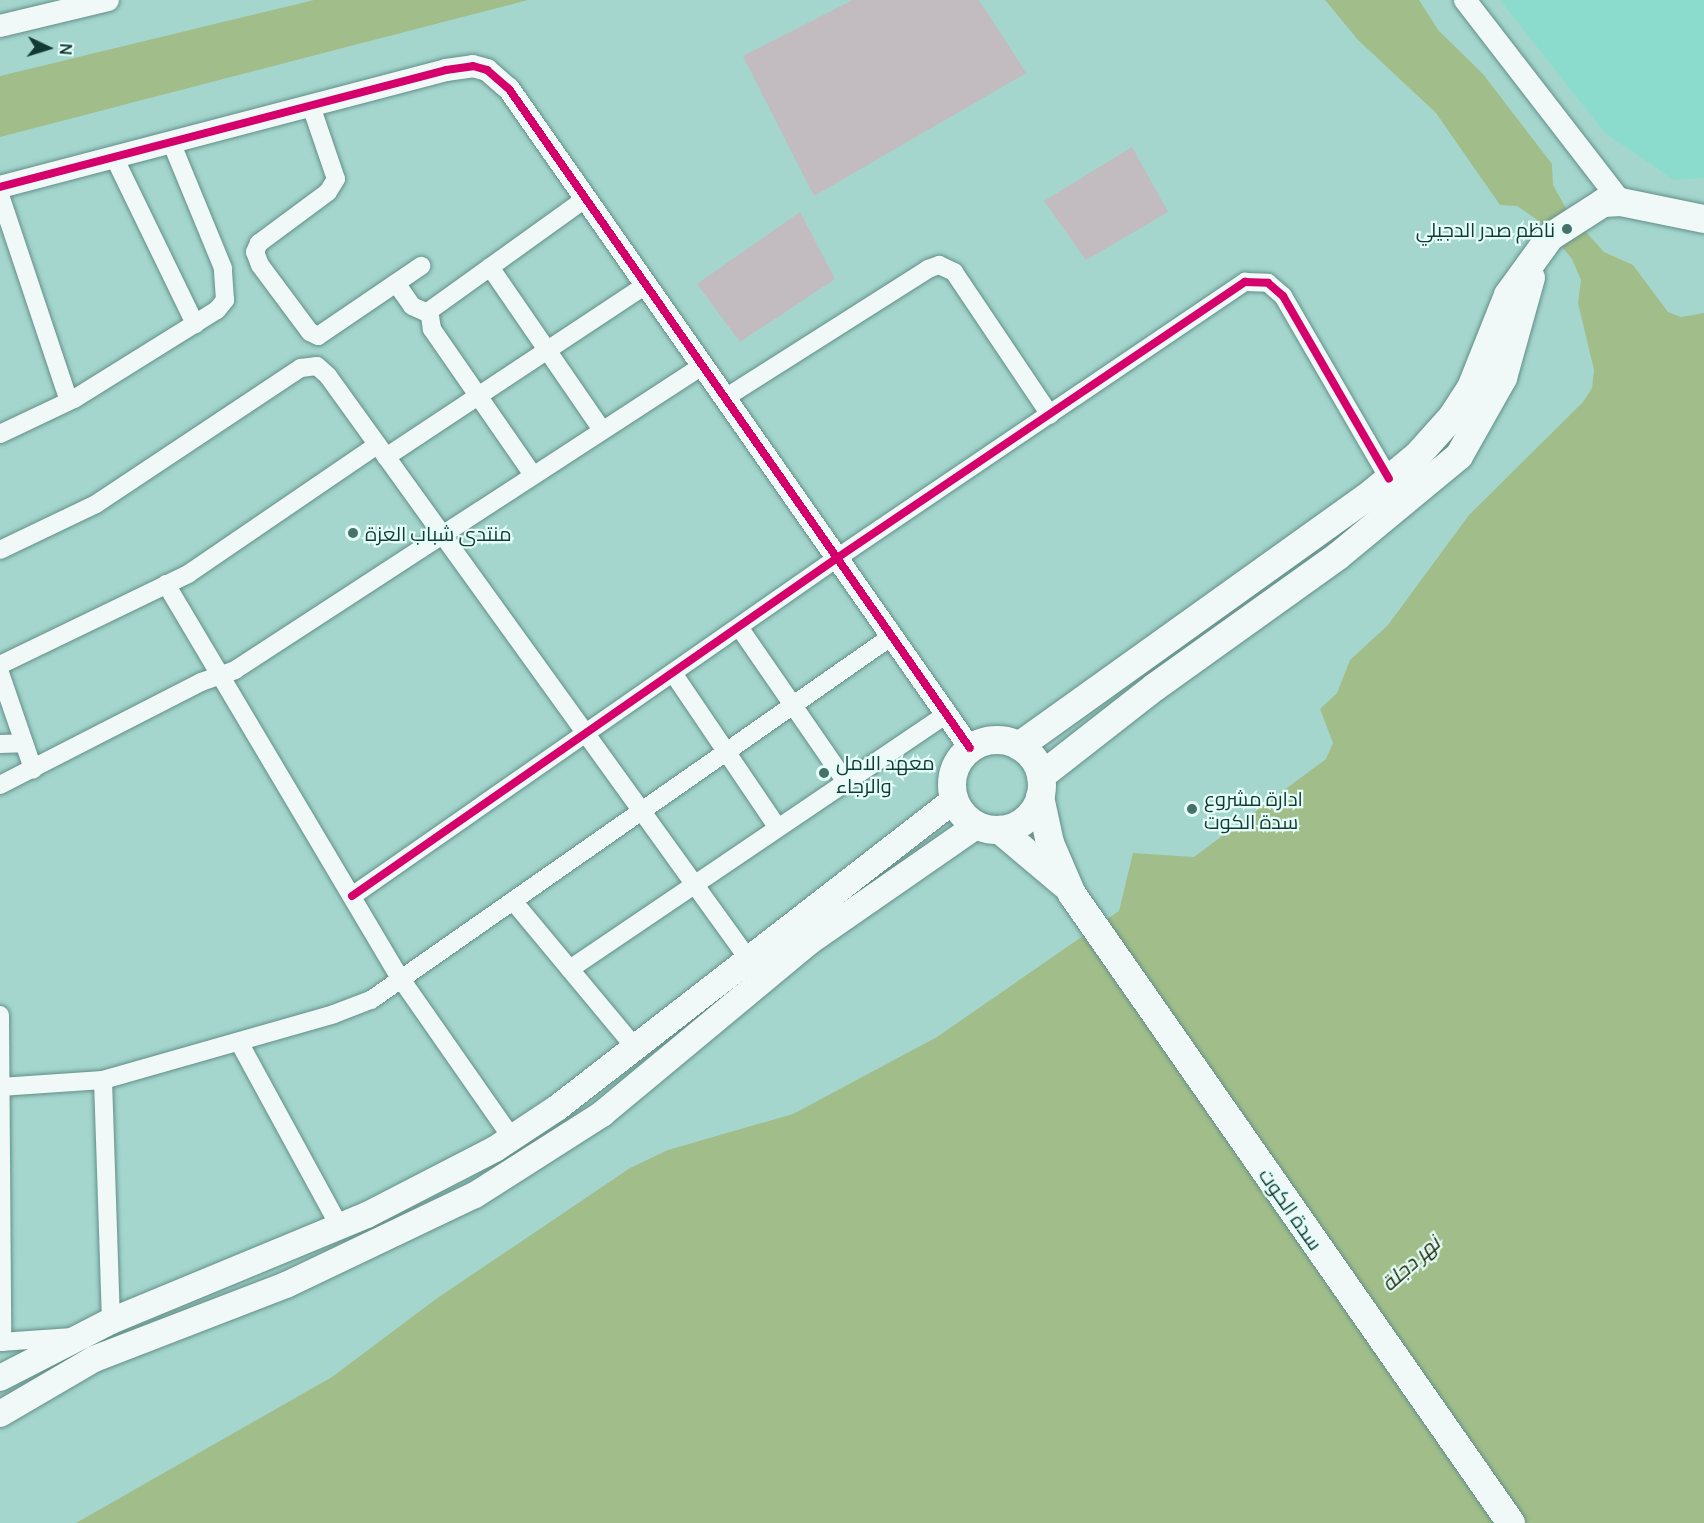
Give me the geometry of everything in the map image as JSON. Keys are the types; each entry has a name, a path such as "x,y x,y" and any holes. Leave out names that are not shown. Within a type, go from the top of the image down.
{"main road":[{"path":"1019,746 1389,479 1452,417 1471,388 1508,295 1544,246 1589,209 1603,202 1621,202 1704,219"},
{"path":"0,1414 94,1359 286,1285 475,1195 602,1114 809,942 988,828 1026,820 1041,787 1155,687 1338,556 1459,456 1503,378 1544,246"},
{"path":"994,740 1019,746 1033,759 1041,787 1050,843 1069,890 988,828 966,819 954,800 953,771 970,748 994,740"},
{"path":"0,1378 75,1337 340,1227 460,1170 558,1108 634,1046 749,960 954,800"},
{"name":"سدة الكوت","path":"1069,890 1511,1523"},
{"path":"680,1013 697,1034"}],"street":[{"path":"0,26 108,0"},
{"path":"1465,0 1621,202"},
{"path":"0,188 462,66 487,70 509,89 970,748"},
{"path":"311,106 336,171 334,184 259,243 255,252 260,265 316,336 313,365"},
{"path":"0,434 69,401 222,305 227,282 171,142"},
{"path":"114,157 195,324"},
{"path":"0,195 69,401"},
{"path":"428,313 438,302 585,199"},
{"path":"725,398 928,269 939,265 954,272 1050,414"},
{"path":"316,336 324,334 421,266"},
{"path":"490,267 602,430"},
{"path":"352,896 837,558 1245,282 1260,280 1283,296 1389,479"},
{"path":"396,283 412,306 428,313"},
{"path":"0,665 189,574 382,451 479,396 646,285"},
{"path":"428,313 432,328 532,475"},
{"path":"313,365 328,376 749,960"},
{"path":"0,550 96,504 301,368 313,365"},
{"path":"0,785 248,661 441,533 702,366"},
{"path":"166,584 401,979 512,1138"},
{"path":"739,627 846,782"},
{"path":"1,1087 103,1080 355,1007 401,979 892,636"},
{"path":"673,673 778,828"},
{"path":"0,674 33,769"},
{"path":"570,969 946,714"},
{"path":"0,744 24,743"},
{"path":"513,901 634,1046"},
{"path":"0,1015 1,1342 75,1337"},
{"path":"239,1042 340,1227"},
{"path":"103,1080 111,1321"}],"shaded area":[{"path":"853,0 979,0 1026,73 814,196 743,56"},
{"path":"1500,0 1704,0 1704,178 1674,180 1605,133"},
{"path":"1132,147 1168,212 1086,260 1044,201"},
{"path":"800,212 835,279 740,342 697,284"}],"water":[{"path":"314,0 528,0 0,137 0,76"},
{"name":"نهر دجلة","path":"1325,0 1419,0 1439,31 1483,74 1552,164 1553,185 1568,212 1604,252 1633,265 1668,312 1681,317 1704,313 1704,1523 76,1523 332,1377 436,1299 630,1168 668,1150 793,1114 937,1037 1119,911 1133,853 1194,857 1326,759 1333,743 1320,709 1337,693 1350,660 1388,625 1469,515 1583,402 1592,388 1594,370 1578,303 1581,280 1572,259 1544,225 1517,206 1500,205 1436,113 1358,40"}],"cycle path":[{"path":"0,187 446,70 473,66 487,70 509,89 970,748"},
{"path":"352,896 837,558 1245,282 1268,283 1283,296 1389,479"}],"place":[{"name":"ناظم صدر الدجيلي","path":"1567,229"},
{"name":"منتدى شباب العزة","path":"353,533"},
{"name":"معهد الامل والرجاء","path":"824,773"},
{"name":"ادارة مشروع سدة الكوت","path":"1192,809"}]}
